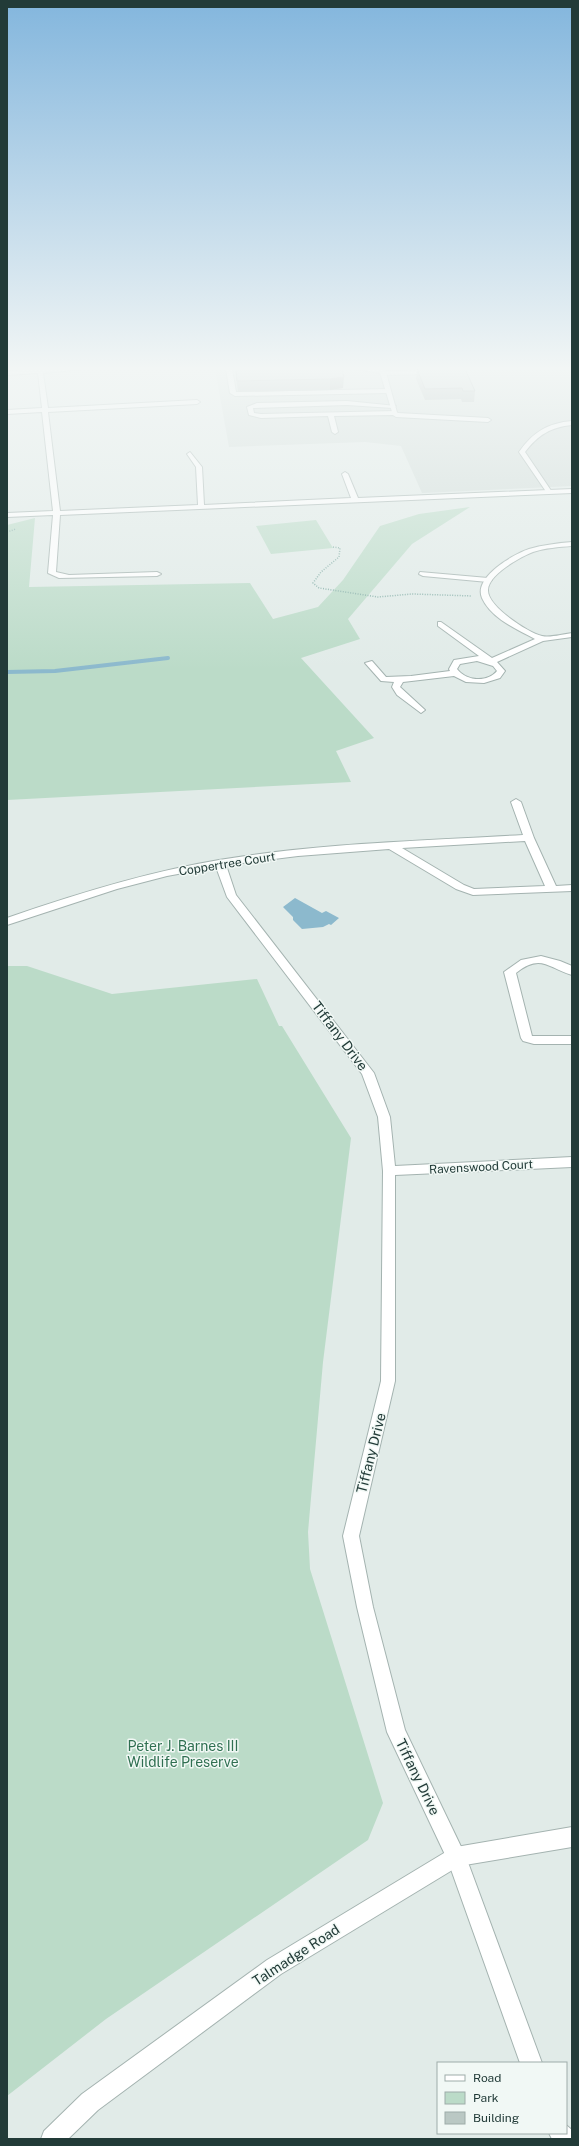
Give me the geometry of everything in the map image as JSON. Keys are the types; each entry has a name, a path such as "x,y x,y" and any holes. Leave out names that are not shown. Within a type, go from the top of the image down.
{"street":[{"path":"52,469 57,513 52,573 54,575 74,577 157,574"},
{"path":"199,469 201,507"},
{"path":"534,469 549,492"},
{"path":"345,474 355,500"},
{"path":"7,515 572,491"},
{"path":"541,639 506,619 490,605 484,596 484,586 494,574 524,554 545,547 572,544"},
{"path":"423,574 488,580"},
{"path":"369,663 384,679 399,681 438,673 455,673 473,680 488,680 499,675 501,671 500,668 441,624"},
{"path":"455,673 454,666 462,660 477,658 491,661 541,639 572,635"},
{"path":"399,681 396,687 400,693 421,710"},
{"path":"516,802 528,838 552,889"},
{"name":"Coppertree Court","path":"7,922 66,901 133,882 220,863 298,852 528,838"},
{"path":"393,847 460,887 472,892 572,888"},
{"name":"Tiffany Drive","path":"220,863 231,895 368,1073 384,1117 389,1171 388,1382 351,1536 365,1607 396,1732 456,1857 531,2062"},
{"path":"572,971 559,962 546,959 529,960 510,972 527,1038 534,1040 572,1040"},
{"name":"Ravenswood Court","path":"389,1171 572,1162"},
{"name":"Talmadge Road","path":"52,2139 90,2102 274,1967 456,1857 572,1837"}],"path":[{"path":"333,547 340,548 339,557 321,572 313,583 319,588 354,595 378,597 412,594 484,596"}],"shaded area":[{"path":"411,469 572,469 572,486 422,493"}],"green space":[{"path":"470,507 412,544 348,619 360,639 301,658 374,738 336,751 351,782 7,800 7,525 35,518 29,587 250,583 273,619 318,607 343,580 380,526 419,514"},
{"path":"316,520 333,548 271,554 256,526"},
{"name":"Peter J. Barnes III Wildlife Preserve","path":"7,966 27,966 112,994 257,979 279,1026 282,1026 351,1138 323,1362 308,1532 310,1569 383,1803 368,1840 106,2019 7,2096"}],"water":[{"path":"295,898 322,913 326,911 339,918 331,925 329,924 323,927 302,929 283,907"}],"waterway":[{"path":"7,672 55,671 168,658"}]}
